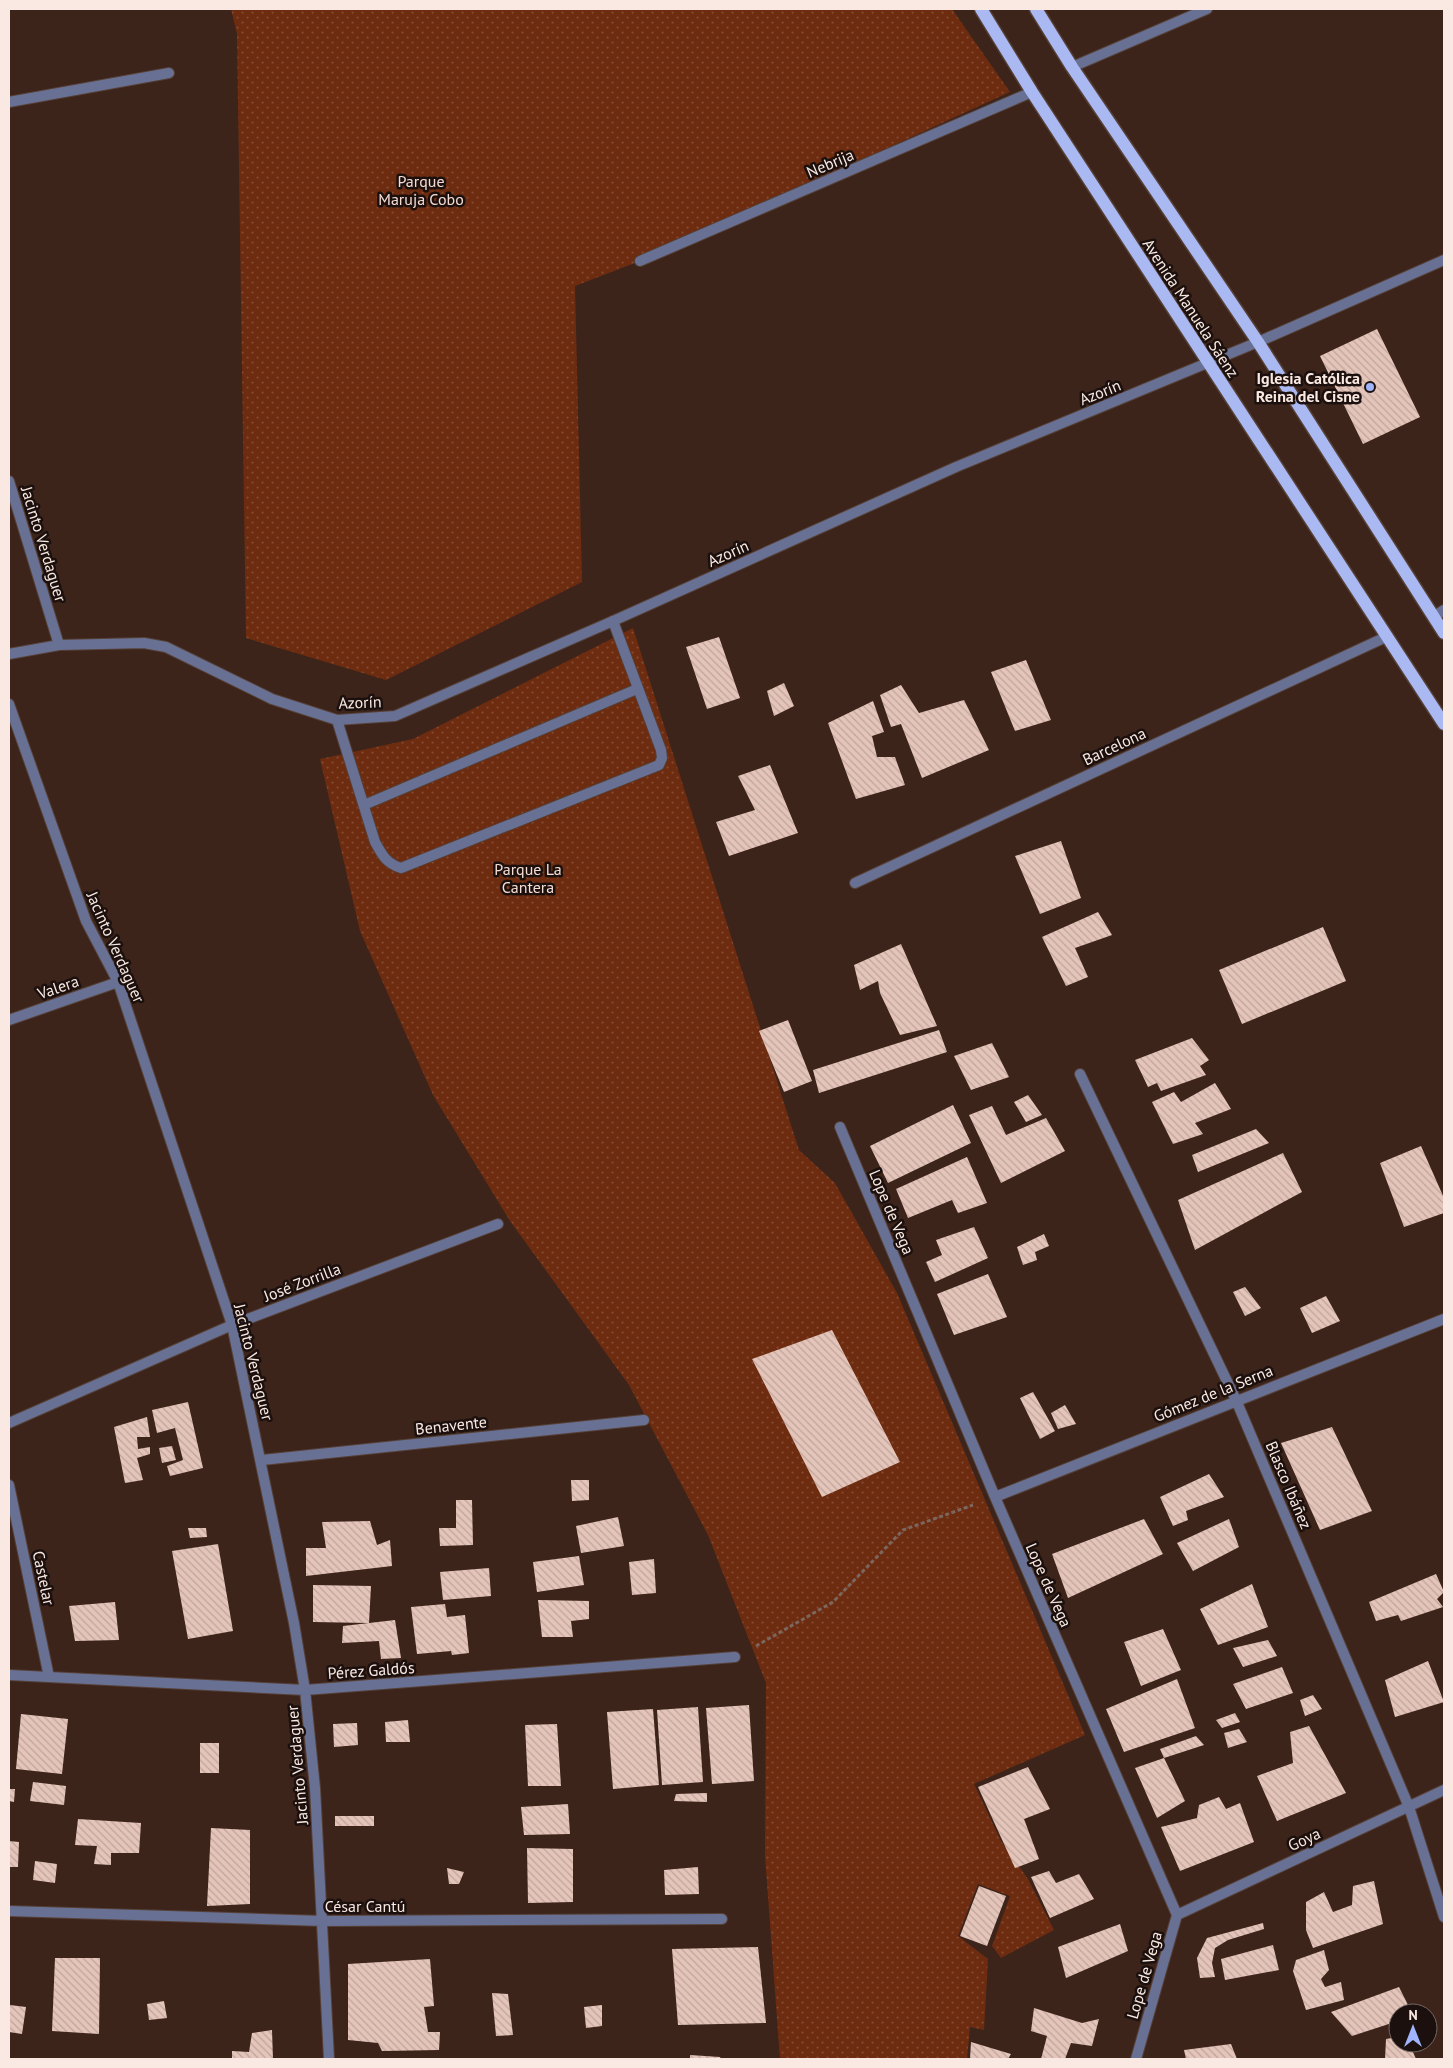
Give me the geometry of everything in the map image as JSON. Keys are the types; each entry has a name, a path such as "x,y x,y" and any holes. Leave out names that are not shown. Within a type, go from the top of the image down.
{"main road":[{"name":"Avenida Manuela Sáenz","path":"981,9 1032,92 1208,364 1444,724"},
{"path":"1036,9 1072,67 1439,614 1444,633"}],"street":[{"path":"1072,67 1207,9"},
{"path":"9,102 169,73"},
{"name":"Nebrija","path":"640,261 1032,92"},
{"name":"Azorín","path":"9,654 59,645 144,643 166,647 272,699 336,720 394,716 956,467 1208,364 1444,260"},
{"name":"Jacinto Verdaguer","path":"9,481 59,645"},
{"path":"336,720 375,842 383,858 390,865 401,868 659,765 662,758 612,621"},
{"name":"Barcelona","path":"855,883 1386,637"},
{"path":"364,806 637,689"},
{"name":"Jacinto Verdaguer","path":"9,704 86,921 118,982 232,1325 262,1460 294,1623 305,1690 315,1788 329,2059"},
{"name":"Valera","path":"9,1020 118,982"},
{"name":"Blasco Ibáñez","path":"1080,1074 1236,1400 1409,1807 1444,1917"},
{"name":"Lope de Vega","path":"840,1128 994,1497 1177,1916 1136,2059"},
{"name":"José Zorrilla","path":"9,1423 232,1325 498,1224"},
{"name":"Gómez de la Serna","path":"994,1497 1444,1319"},
{"name":"Benavente","path":"262,1460 644,1420"},
{"name":"Castelar","path":"9,1485 49,1677"},
{"name":"Pérez Galdós","path":"9,1676 305,1690 735,1657"},
{"name":"Goya","path":"1177,1916 1444,1790"},
{"name":"César Cantú","path":"9,1911 323,1921 722,1920"}],"path":[{"path":"735,1657 833,1602 903,1530 994,1497"}],"green space":[{"name":"Parque Maruja Cobo","path":"231,9 952,9 1010,92 640,261 575,286 582,582 386,680 246,638 237,34"},
{"name":"Parque La Cantera","path":"633,628 799,1150 835,1183 897,1293 1085,1735 974,1784 1001,1841 1028,1879 1054,1930 1001,1958 992,1946 1010,1896 978,1884 958,1936 988,1959 984,2030 970,2027 967,2059 780,2059 765,1856 766,1683 708,1535 629,1385 510,1221 433,1095 360,931 320,759 413,739"}],"building":[{"name":"Iglesia Católica Reina del Cisne","path":"1377,329 1420,417 1363,444 1320,356"},
{"path":"719,637 740,698 707,709 686,647"},
{"path":"1026,660 1051,720 1015,731 991,672"},
{"path":"784,683 794,706 774,716 767,691"},
{"path":"901,685 919,713 964,700 989,750 922,778 901,724 891,727 880,695"},
{"path":"873,701 884,732 872,736 877,757 895,757 905,785 856,799 828,723"},
{"path":"770,765 798,833 729,856 716,822 755,810 738,776"},
{"path":"1061,841 1081,898 1040,914 1015,856"},
{"path":"1098,912 1112,935 1075,948 1088,977 1066,986 1042,937"},
{"path":"1323,927 1346,981 1242,1024 1219,970"},
{"path":"901,944 937,1026 900,1035 880,993 878,981 860,990 854,965"},
{"path":"788,1020 812,1081 784,1092 759,1031"},
{"path":"939,1030 947,1052 819,1093 813,1070"},
{"path":"1192,1038 1209,1060 1200,1066 1206,1075 1161,1091 1157,1083 1148,1087 1135,1060"},
{"path":"992,1043 1009,1077 971,1090 954,1056"},
{"path":"1215,1083 1231,1109 1195,1123 1203,1134 1173,1144 1152,1102 1174,1092 1181,1102"},
{"path":"1028,1095 1042,1115 1026,1122 1014,1102"},
{"path":"953,1105 971,1143 888,1183 870,1146"},
{"path":"992,1106 1006,1135 1046,1118 1065,1151 1001,1183 969,1115"},
{"path":"1256,1129 1269,1143 1198,1172 1192,1155"},
{"path":"1421,1146 1444,1198 1444,1213 1404,1227 1380,1163"},
{"path":"1283,1153 1302,1192 1195,1250 1178,1200"},
{"path":"967,1157 987,1203 958,1213 952,1200 908,1218 896,1189"},
{"path":"974,1227 988,1258 935,1282 926,1262 942,1255 936,1240"},
{"path":"1044,1234 1049,1246 1035,1252 1037,1260 1023,1265 1017,1247"},
{"path":"988,1274 1007,1317 954,1335 937,1294"},
{"path":"1245,1287 1261,1308 1245,1316 1233,1292"},
{"path":"1326,1296 1340,1321 1312,1333 1300,1308"},
{"path":"832,1330 900,1462 822,1497 752,1359"},
{"path":"1033,1392 1055,1431 1040,1439 1020,1398"},
{"path":"188,1402 203,1468 170,1476 167,1466 183,1460 175,1428 157,1433 152,1410"},
{"path":"1065,1405 1076,1424 1058,1429 1051,1413"},
{"path":"147,1417 150,1437 137,1437 138,1449 150,1447 150,1454 137,1458 143,1480 125,1483 114,1427"},
{"path":"1332,1427 1372,1511 1320,1530 1281,1443"},
{"path":"172,1446 176,1460 162,1463 159,1448"},
{"path":"1209,1474 1224,1497 1186,1511 1188,1520 1173,1526 1160,1497"},
{"path":"571,1480 589,1480 589,1500 572,1501"},
{"path":"456,1500 472,1500 473,1545 440,1546 439,1528 456,1528"},
{"path":"618,1517 624,1546 581,1553 576,1526"},
{"path":"1144,1519 1163,1554 1068,1598 1052,1554"},
{"path":"1229,1519 1239,1547 1193,1571 1177,1543"},
{"path":"370,1521 377,1545 390,1540 392,1566 306,1576 306,1548 326,1548 322,1522"},
{"path":"188,1528 206,1528 207,1537 190,1538"},
{"path":"218,1544 233,1631 188,1639 172,1551"},
{"path":"579,1556 584,1585 537,1592 533,1562"},
{"path":"654,1559 656,1593 632,1595 629,1562"},
{"path":"489,1568 491,1596 443,1600 440,1572"},
{"path":"1436,1574 1444,1592 1437,1599 1443,1607 1401,1621 1398,1615 1376,1621 1369,1602"},
{"path":"1252,1584 1268,1627 1218,1645 1200,1609"},
{"path":"313,1585 371,1586 369,1623 313,1622"},
{"path":"538,1600 589,1601 589,1619 571,1621 573,1637 542,1637"},
{"path":"115,1602 119,1640 75,1641 69,1606"},
{"path":"445,1604 447,1617 465,1615 469,1653 452,1655 451,1651 417,1654 411,1607"},
{"path":"395,1620 401,1658 381,1659 379,1641 342,1643 343,1626"},
{"path":"1163,1629 1181,1670 1141,1686 1124,1642"},
{"path":"1268,1640 1277,1656 1243,1667 1233,1648"},
{"path":"1428,1661 1444,1702 1395,1717 1385,1680"},
{"path":"1282,1667 1293,1693 1246,1709 1233,1684"},
{"path":"1177,1679 1195,1728 1124,1752 1106,1709"},
{"path":"1313,1695 1322,1709 1305,1716 1300,1700"},
{"path":"749,1705 754,1781 712,1784 706,1708"},
{"path":"698,1707 703,1782 662,1785 657,1710"},
{"path":"653,1709 659,1785 613,1789 607,1712"},
{"path":"1235,1713 1240,1722 1222,1728 1216,1720"},
{"path":"21,1714 68,1719 62,1774 16,1769"},
{"path":"408,1720 410,1742 386,1742 385,1722"},
{"path":"357,1723 358,1745 334,1747 333,1724"},
{"path":"557,1724 561,1786 528,1786 525,1725"},
{"path":"1309,1726 1346,1793 1277,1821 1257,1776 1293,1763 1290,1732"},
{"path":"1239,1729 1247,1742 1228,1748 1224,1733"},
{"path":"1196,1736 1204,1745 1164,1758 1160,1749"},
{"path":"200,1743 219,1743 219,1773 200,1773"},
{"path":"1164,1758 1185,1801 1157,1818 1135,1768"},
{"path":"1028,1767 1050,1809 1024,1819 1039,1859 1015,1868 978,1787"},
{"path":"33,1782 66,1786 64,1805 30,1801"},
{"path":"9,1789 15,1789 14,1802 9,1801"},
{"path":"707,1793 707,1802 674,1801 676,1794"},
{"path":"1219,1797 1226,1809 1240,1803 1254,1842 1180,1871 1161,1827 1197,1818 1199,1805"},
{"path":"568,1804 570,1834 524,1835 521,1807"},
{"path":"335,1816 374,1816 374,1826 335,1826"},
{"path":"78,1819 141,1823 139,1853 111,1853 111,1865 94,1864 97,1846 75,1845"},
{"path":"211,1828 250,1830 250,1904 207,1906"},
{"path":"9,1841 19,1842 18,1867 9,1867"},
{"path":"527,1848 573,1849 573,1902 528,1903"},
{"path":"35,1861 57,1864 55,1883 33,1880"},
{"path":"698,1867 699,1894 665,1895 664,1870"},
{"path":"447,1868 464,1872 459,1884 449,1884"},
{"path":"1049,1871 1056,1883 1079,1874 1094,1899 1050,1918 1031,1877"},
{"path":"1374,1881 1383,1924 1313,1948 1306,1930 1306,1902 1324,1892 1333,1912 1352,1905 1353,1886"},
{"path":"979,1886 1006,1896 987,1946 960,1936"},
{"path":"1263,1923 1264,1929 1228,1940 1215,1948 1212,1963 1215,1977 1200,1978 1197,1958 1207,1938"},
{"path":"1120,1924 1128,1951 1066,1978 1058,1947"},
{"path":"1273,1945 1279,1970 1225,1980 1221,1959"},
{"path":"758,1947 766,2023 678,2025 672,1949"},
{"path":"1324,1950 1329,1970 1321,1979 1325,1987 1341,1982 1344,2000 1306,2010 1293,1971 1296,1960"},
{"path":"55,1958 100,1958 99,2034 52,2031"},
{"path":"430,1959 434,2006 424,2007 428,2032 440,2032 439,2050 382,2051 378,2043 348,2040 348,1964"},
{"path":"1399,1987 1407,2003 1388,2003 1388,2024 1352,2036 1331,2012"},
{"path":"492,1993 508,1994 513,2035 496,2036"},
{"path":"164,2001 167,2018 149,2020 147,2004"},
{"path":"10,2005 26,2007 22,2034 9,2032"},
{"path":"602,2005 602,2026 586,2028 584,2007"},
{"path":"1034,2008 1082,2023 1099,2019 1092,2046 1071,2043 1065,2059 1041,2059 1047,2036 1031,2031"},
{"path":"272,2030 273,2059 232,2059 232,2051 249,2052 252,2033"},
{"path":"1386,2039 1388,2039 1388,2053 1413,2053 1416,2059 1385,2059"},
{"path":"971,2042 1011,2054 1008,2059 970,2059"},
{"path":"1231,2044 1237,2059 1186,2059 1184,2050"},
{"path":"690,2055 720,2057 721,2059 690,2059"}],"place":[{"name":"Iglesia Católica Reina del Cisne","path":"1370,387"}]}
